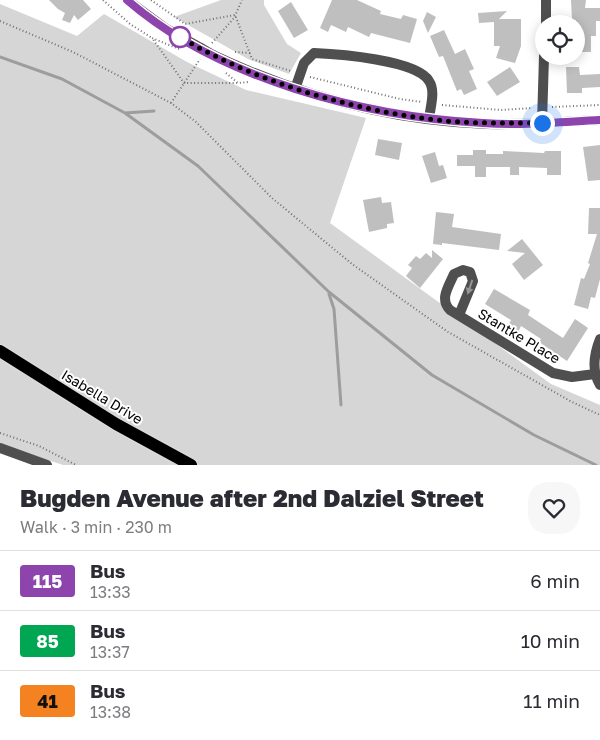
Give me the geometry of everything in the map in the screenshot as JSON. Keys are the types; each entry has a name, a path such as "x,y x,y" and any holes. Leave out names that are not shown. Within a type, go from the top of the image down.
{"main road":[{"name":"Isabella Drive","path":"0,351 116,424 191,465"}],"street":[{"path":"127,0 165,28 214,55 295,88 361,107 429,119 485,124 600,120"},
{"path":"546,0 546,15"},
{"path":"295,88 304,63 314,53 336,54 387,62 420,72 428,79 432,86 429,119"},
{"path":"542,123 544,65"},
{"name":"Stantke Place","path":"459,315 553,373 572,378 595,374"},
{"path":"600,339 594,358 595,374 600,385"},
{"path":"0,448 47,465"}],"path":[{"path":"103,0 130,24 152,38 179,49"},
{"path":"151,0 185,24 235,15 252,59 300,74 400,99 500,110 600,105"},
{"path":"0,21 81,56 172,103 196,122 272,198 352,264 448,332 572,402 600,415"},
{"path":"152,38 184,83 238,83"},
{"path":"227,52 250,53"},
{"path":"0,433 49,451 76,465"}],"shaded area":[{"path":"221,0 264,0 264,5 287,44 301,53 289,74 248,59 174,17"},
{"path":"0,4 77,36 104,14 187,62 246,90 366,118 330,223 551,384 600,405 600,465 63,465 0,444"}],"building":[{"path":"49,0 83,0 91,9 78,20 74,15 70,23 62,20 65,13"},
{"path":"332,0 357,0 381,11 380,14 401,19 403,15 417,19 410,43 371,33 369,37 348,27 346,32 331,25 328,32 320,28"},
{"path":"571,0 586,0 585,8 600,8 600,21 596,21 596,36 591,36 591,52 585,52 585,15 572,15"},
{"path":"291,2 308,30 294,38 278,11"},
{"path":"507,11 499,19 521,19 521,46 515,63 496,58 500,46 494,46 494,22 479,23 478,13"},
{"path":"427,12 436,17 428,33 423,21"},
{"path":"444,30 455,54 465,49 474,69 469,71 477,89 464,95 461,89 457,91 443,56 439,57 430,36"},
{"path":"510,67 520,82 497,96 487,82"},
{"path":"566,67 579,67 580,75 600,74 600,87 582,88 582,93 567,93"},
{"path":"378,139 402,143 399,160 375,155"},
{"path":"600,145 600,180 588,181 583,147"},
{"path":"473,150 486,150 486,154 503,154 503,151 544,153 545,151 561,151 561,175 547,175 547,168 519,167 519,175 510,175 510,167 486,167 486,177 475,177 475,166 457,166 457,155 473,155"},
{"path":"435,152 439,166 443,165 447,178 431,183 422,156"},
{"path":"381,197 382,203 391,202 394,223 387,224 387,228 369,232 363,200"},
{"path":"589,208 600,208 600,279 595,298 591,297 588,309 574,305 581,278 584,279 590,264 588,263 597,234 588,234"},
{"path":"436,212 454,214 452,227 501,234 499,250 442,243 442,245 433,244"},
{"path":"522,239 543,265 524,280 512,264 525,253 507,251"},
{"path":"432,250 443,259 420,288 406,276 412,268 408,265 416,256 420,259 426,253 432,258"},
{"path":"494,289 530,310 528,315 563,338 575,319 588,328 567,361 539,342 541,339 521,326 518,332 508,326 511,320 485,304"}],"waterway":[{"path":"0,57 62,79 125,113 198,166 329,292 432,375 534,435 596,465"},
{"path":"125,113 154,111"},
{"path":"329,294 334,309 341,405"}],"bus line":[{"name":"115","path":"127,0 165,28 226,61 295,88 361,107 429,119 485,124 600,120"}],"route":[{"path":"180,37 178,36 252,72 295,88 361,107 429,119 485,124 542,123"}]}
